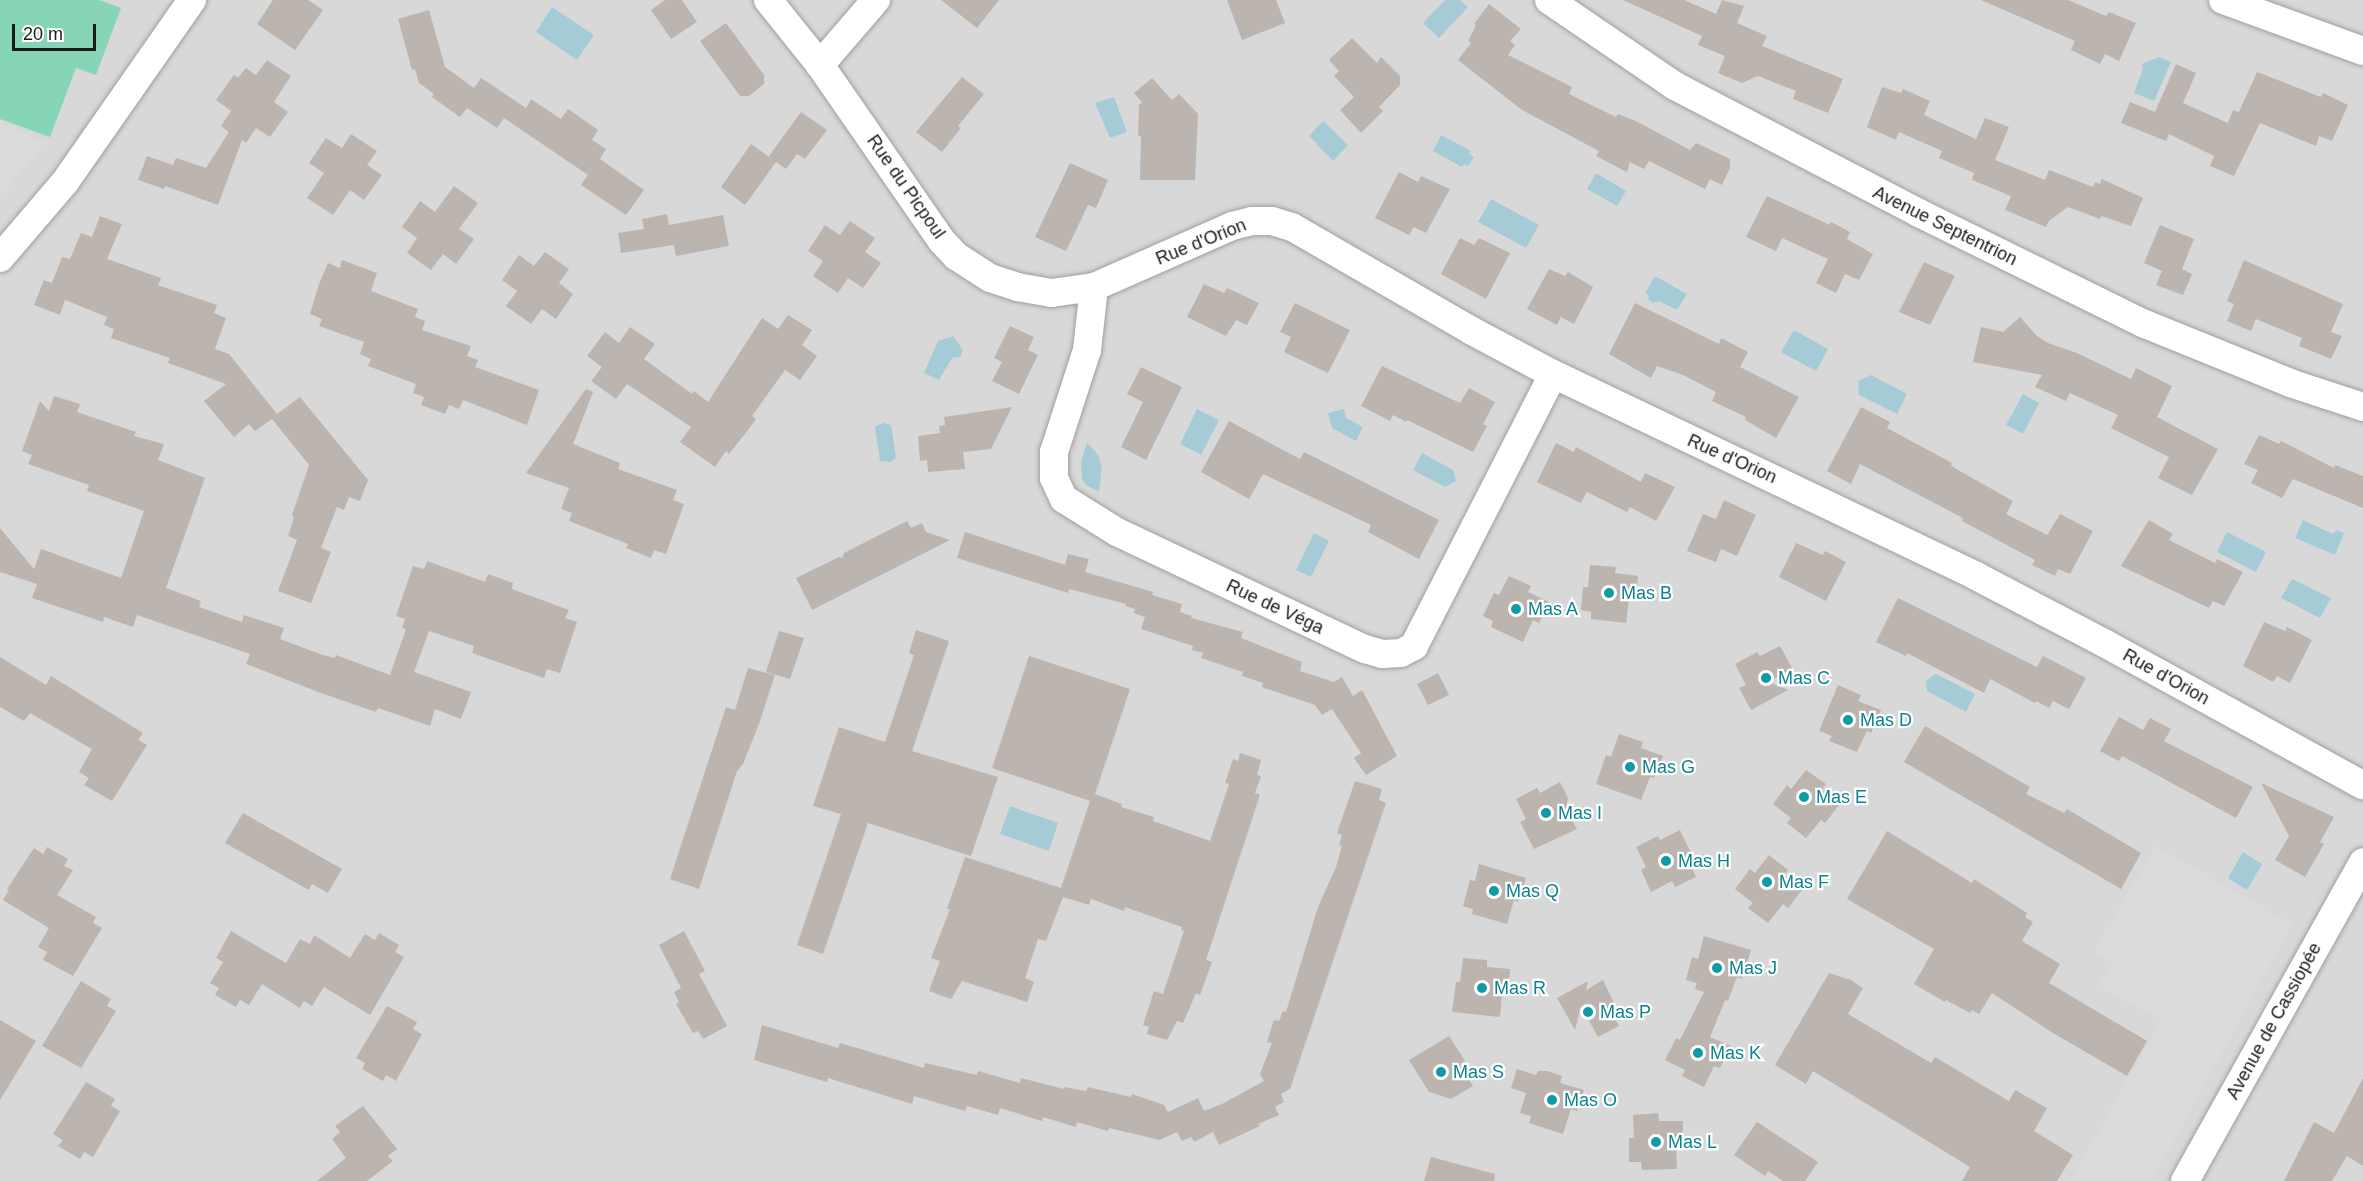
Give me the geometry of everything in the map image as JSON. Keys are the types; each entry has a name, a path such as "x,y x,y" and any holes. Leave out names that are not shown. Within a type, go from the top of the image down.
{"street":[{"path":"0,258 65,183 192,0"},
{"name":"Rue du Picpoul","path":"768,0 820,65 917,206 956,256 990,278 1017,287 1051,293 1094,287"},
{"path":"820,65 876,0"},
{"name":"Avenue Septentrion","path":"1550,0 1675,86 1909,208 2145,324 2269,375 2363,407"},
{"path":"2223,0 2363,51"},
{"name":"Rue d'Orion","path":"1094,287 1232,226 1252,221 1272,221 1310,236 1472,331 1553,374 1976,576 2106,644 2363,785"},
{"name":"Rue de Véga","path":"1094,287 1087,350 1054,452 1054,478 1064,499 1117,532 1365,650 1382,654 1401,654 1414,646 1553,374"},
{"name":"Avenue de Cassiopée","path":"2185,1181 2363,862"}],"shaded area":[{"path":"0,0 2363,0 2363,1181 0,1181"},
{"path":"0,125 46,142 0,197"},
{"path":"2156,846 2292,924 2152,1181 2070,1181 2162,1021 2099,986 2112,962 2094,952"}],"green space":[{"path":"0,0 99,0 121,8 96,75 76,68 50,137 0,119"}],"water":[{"path":"1445,0 1460,0 1468,7 1439,38 1423,23"},
{"path":"552,7 594,35 577,60 536,32"},
{"path":"2159,57 2171,62 2154,101 2134,93 2143,69 2142,64"},
{"path":"1114,97 1127,132 1110,138 1095,103"},
{"path":"1323,121 1348,145 1333,161 1309,136"},
{"path":"1441,135 1471,151 1469,154 1474,157 1468,166 1464,164 1462,167 1433,151"},
{"path":"1596,173 1626,191 1617,206 1587,189"},
{"path":"1491,199 1539,225 1526,248 1478,222"},
{"path":"1655,276 1687,294 1677,310 1659,301 1653,303 1648,299 1649,296 1645,293"},
{"path":"1794,330 1828,349 1816,371 1781,352"},
{"path":"953,336 963,350 960,357 952,358 939,380 924,373 938,341"},
{"path":"1871,375 1907,394 1897,414 1859,395 1858,381"},
{"path":"2023,394 2039,403 2023,434 2006,425"},
{"path":"1197,409 1219,420 1201,455 1180,444"},
{"path":"1344,409 1346,418 1363,427 1356,441 1332,428 1328,413"},
{"path":"883,423 891,425 896,458 890,462 880,461 875,427"},
{"path":"1087,442 1098,455 1102,467 1099,492 1086,485 1082,479 1081,461"},
{"path":"1422,453 1453,470 1456,481 1445,487 1413,470"},
{"path":"2303,520 2333,534 2336,530 2344,533 2335,555 2295,538"},
{"path":"2227,532 2266,552 2256,572 2217,552"},
{"path":"1314,533 1329,541 1311,577 1296,570"},
{"path":"2292,579 2331,598 2320,618 2281,598"},
{"path":"1936,674 1975,694 1966,712 1927,691 1926,680"},
{"path":"1010,806 1058,823 1049,851 1000,834"},
{"path":"2243,852 2262,864 2247,890 2228,878"}],"building":[{"path":"273,0 308,0 323,10 295,50 257,24"},
{"path":"665,0 682,0 697,22 671,39 651,10"},
{"path":"941,0 999,0 977,28"},
{"path":"1227,0 1276,0 1285,23 1242,40"},
{"path":"1623,0 1684,0 1716,14 1722,0 1744,6 1737,23 1767,36 1762,46 1843,79 1828,113 1793,99 1796,91 1758,76 1742,83 1718,73 1725,56 1698,45 1702,36"},
{"path":"1981,0 2068,0 2106,16 2109,12 2136,23 2119,61 2105,54 2100,64 2071,50 2075,41"},
{"path":"1489,4 1521,29 1510,41 1515,45 1508,55 1572,87 1569,94 1616,117 1618,114 1638,122 1690,150 1696,143 1730,159 1730,168 1722,185 1710,179 1705,189 1649,161 1644,169 1630,162 1627,172 1596,156 1599,151 1522,110 1458,60 1471,43 1468,41 1476,25 1474,24"},
{"path":"429,10 445,67 474,88 481,78 526,108 531,99 561,119 568,109 598,130 592,140 606,149 600,159 644,190 626,215 581,185 588,175 504,118 497,128 467,108 460,117 432,97 434,94 419,83 415,69 412,70 398,19"},
{"path":"726,23 764,75 764,84 749,96 740,96 700,41"},
{"path":"1352,38 1377,63 1381,57 1400,76 1400,85 1379,107 1383,111 1361,133 1340,110 1354,97 1334,76 1339,71 1329,60"},
{"path":"267,60 291,76 274,102 288,112 270,137 256,128 246,143 242,140 218,205 165,186 164,189 138,180 147,156 173,165 176,158 206,168 229,132 221,126 231,111 216,100 234,75 238,78 246,68 256,75"},
{"path":"2176,64 2196,73 2183,103 2228,123 2233,110 2239,112 2257,72 2321,97 2323,93 2348,105 2332,141 2319,136 2316,146 2260,123 2234,176 2210,166 2214,156 2169,134 2166,141 2121,123 2130,102 2155,112"},
{"path":"962,77 984,94 958,126 961,128 942,152 916,132"},
{"path":"1152,78 1172,100 1179,94 1198,114 1195,180 1140,180 1141,136 1138,136 1139,105 1142,102 1134,93"},
{"path":"1882,87 1901,93 1903,89 1930,101 1924,115 1976,139 1985,118 2009,127 1995,160 2045,180 2049,170 2093,187 2095,182 2100,184 2102,179 2143,198 2131,226 2101,216 2100,219 2068,207 2049,221 2046,227 2005,210 2011,196 1972,180 1974,173 1939,158 1942,151 1899,132 1896,140 1867,127"},
{"path":"801,112 827,130 805,159 797,154 786,169 776,162 745,205 721,187 751,144 772,159 769,156"},
{"path":"351,134 377,151 367,165 382,175 364,200 350,190 333,215 307,198 324,173 309,163 326,138 342,148"},
{"path":"1070,163 1108,180 1096,208 1088,205 1066,251 1035,237"},
{"path":"1399,172 1418,182 1421,176 1450,189 1426,233 1414,227 1409,235 1375,218"},
{"path":"454,186 478,203 459,229 474,239 456,264 443,254 431,270 407,253 417,238 402,227 420,201 435,212"},
{"path":"1767,196 1850,232 1847,239 1873,254 1859,280 1845,274 1836,293 1816,283 1828,259 1782,238 1776,251 1746,237"},
{"path":"667,214 669,225 723,215 729,246 676,256 674,245 621,253 618,233 644,229 642,219"},
{"path":"100,216 122,224 107,259 161,278 158,285 217,305 214,313 226,318 215,349 229,354 277,414 300,397 368,480 360,501 349,497 344,510 337,507 321,548 331,552 311,603 278,591 297,540 288,536 294,518 292,515 309,465 272,419 255,431 249,424 234,437 204,401 226,384 168,363 170,358 111,338 114,329 104,325 107,317 65,300 60,315 34,305 44,280 52,283 62,257 70,259 81,233 92,237"},
{"path":"850,221 875,238 865,252 881,263 863,288 848,278 838,293 813,276 823,261 808,251 825,225 840,235"},
{"path":"2160,225 2194,239 2182,269 2192,274 2183,295 2156,285 2162,271 2144,263"},
{"path":"1460,238 1474,245 1479,238 1510,253 1486,299 1441,274"},
{"path":"545,252 569,269 559,283 573,294 556,319 542,309 531,324 506,306 517,291 502,280 519,255 534,266"},
{"path":"342,260 377,273 371,291 418,309 415,317 425,321 422,330 471,346 467,356 478,360 475,367 539,390 527,425 463,400 459,409 449,405 445,414 421,405 424,397 413,393 416,384 368,366 371,359 360,354 364,342 319,326 322,319 310,314 319,284 328,263 340,268"},
{"path":"2244,260 2343,304 2331,332 2342,336 2331,359 2299,346 2302,338 2256,319 2251,331 2227,321 2234,304 2227,301"},
{"path":"1924,262 1955,276 1930,325 1899,312"},
{"path":"1549,269 1565,276 1568,272 1593,287 1574,324 1561,317 1557,325 1527,309"},
{"path":"1204,284 1224,293 1227,288 1259,303 1247,325 1236,320 1226,336 1187,317"},
{"path":"1295,303 1350,330 1328,373 1284,352 1291,337 1280,332"},
{"path":"1635,303 1719,344 1721,338 1748,352 1740,367 1799,397 1776,438 1745,420 1746,417 1712,401 1716,392 1683,375 1657,366 1651,378 1609,354"},
{"path":"788,315 812,330 802,345 817,356 800,380 785,370 752,416 756,419 729,454 726,451 715,467 680,442 691,427 627,384 616,399 591,381 602,367 587,356 605,332 619,343 630,327 655,344 644,359 692,394 694,391 708,402 762,318 778,329"},
{"path":"2020,317 2037,336 2048,343 2077,353 2131,379 2136,368 2172,386 2157,417 2218,449 2192,495 2158,478 2169,457 2111,428 2118,415 2070,393 2066,401 2035,387 2042,375 1973,362 1981,327 2003,332"},
{"path":"1010,326 1034,337 1028,350 1038,355 1019,394 992,381 1002,362 994,358"},
{"path":"1382,366 1460,403 1469,388 1495,402 1483,424 1487,426 1473,452 1407,420 1406,422 1393,415 1390,421 1361,406"},
{"path":"1141,367 1182,387 1146,460 1121,447 1143,402 1127,394"},
{"path":"586,389 593,392 573,444 620,463 618,469 677,490 673,500 684,504 666,554 654,550 651,558 626,548 628,544 569,521 572,513 561,509 569,488 526,473"},
{"path":"54,396 80,404 77,412 136,432 134,436 164,444 158,460 205,478 166,588 201,601 199,607 242,622 244,615 284,628 280,639 320,654 335,658 336,655 390,675 406,629 402,628 405,619 396,616 413,566 424,569 427,561 485,582 488,574 513,583 512,589 569,610 565,618 577,622 560,673 547,669 544,678 472,653 474,646 429,631 414,672 471,692 461,719 435,709 430,726 378,708 376,712 321,693 246,664 250,654 137,615 133,627 104,617 103,622 32,598 37,584 0,572 0,528 34,569 41,549 121,578 144,511 87,491 89,485 28,464 32,455 22,451 40,401 49,411"},
{"path":"1012,407 991,449 963,452 965,469 928,472 927,460 920,461 918,436 940,433 939,426 945,425 944,417"},
{"path":"1861,407 1890,422 1887,428 1952,463 1951,466 2013,501 2006,514 2047,535 2060,514 2093,531 2070,574 2058,569 2055,576 2032,565 2035,560 1962,521 1963,518 1860,464 1851,484 1827,471"},
{"path":"1229,421 1300,459 1304,452 1439,520 1419,559 1368,532 1371,525 1263,474 1249,499 1201,472"},
{"path":"2259,435 2279,444 2281,441 2334,468 2335,465 2363,476 2363,508 2293,479 2282,498 2251,483 2258,470 2244,464"},
{"path":"1556,443 1574,452 1576,447 1641,482 1645,473 1675,487 1656,521 1630,507 1627,512 1587,492 1581,503 1537,482"},
{"path":"1724,500 1756,515 1737,556 1721,549 1716,562 1687,551 1703,514 1716,519"},
{"path":"2149,520 2173,534 2169,540 2215,563 2217,559 2243,572 2224,606 2213,601 2209,608 2121,566"},
{"path":"907,521 911,528 922,523 926,532 950,540 812,610 796,578 839,557 842,558 844,553"},
{"path":"965,532 1065,565 1068,554 1089,559 1085,572 1153,592 1152,595 1182,604 1180,612 1192,616 1191,618 1243,632 1241,638 1302,662 1300,671 1334,682 1342,677 1353,696 1362,690 1397,756 1366,775 1354,758 1361,753 1332,709 1322,715 1315,705 1262,687 1263,683 1242,676 1243,672 1201,658 1203,653 1192,650 1193,646 1141,629 1145,617 1134,613 1135,609 1126,604 1069,589 1068,593 957,558"},
{"path":"1796,543 1823,555 1825,551 1846,562 1826,601 1779,577"},
{"name":"Mas B","path":"1590,565 1616,567 1615,573 1638,576 1636,599 1629,599 1626,623 1591,619 1591,612 1581,610 1583,587 1588,587"},
{"name":"Mas A","path":"1509,576 1531,586 1528,592 1549,602 1539,623 1533,620 1523,642 1491,627 1493,621 1483,616 1494,593 1499,595"},
{"path":"1898,598 2037,667 2043,656 2086,678 2069,709 2053,701 2049,708 2036,701 2035,703 1990,679 1984,693 1907,653 1906,656 1876,642"},
{"path":"2264,622 2285,631 2287,627 2312,640 2290,683 2277,676 2273,682 2243,666"},
{"path":"916,630 949,641 912,751 998,777 971,856 868,823 823,954 797,945 841,814 813,806 839,727 885,742 914,655 909,653"},
{"path":"779,631 804,638 790,679 766,672"},
{"name":"Mas C","path":"1780,646 1792,668 1769,682 1788,690 1751,710 1739,688 1746,685 1735,664 1757,652 1760,656"},
{"path":"1029,656 1130,689 1095,794 1122,804 1121,807 1154,817 1153,821 1210,841 1229,784 1225,783 1233,759 1238,761 1240,753 1261,760 1257,775 1261,776 1255,793 1260,795 1206,960 1212,962 1200,995 1196,993 1183,1023 1177,1021 1167,1040 1147,1034 1149,1027 1143,1025 1154,991 1163,994 1184,931 1181,930 1182,927 1125,907 1124,911 1091,899 1089,905 1063,897 1046,941 1038,939 1025,978 1034,982 1027,1002 962,981 951,999 929,991 940,961 931,958 950,909 947,909 965,857 1061,888 1090,801 992,768"},
{"path":"0,657 46,685 51,676 143,733 138,740 147,745 112,801 84,785 89,778 79,772 92,749 30,713 24,721 0,707"},
{"path":"748,668 775,675 759,724 743,764 737,771 699,889 670,879 726,707 735,710"},
{"path":"1438,673 1449,695 1428,705 1417,684"},
{"name":"Mas D","path":"1838,685 1861,695 1858,701 1881,710 1871,733 1867,731 1857,752 1829,741 1832,736 1819,731"},
{"path":"2119,717 2143,730 2150,718 2171,729 2164,741 2253,787 2236,818 2122,756 2119,761 2100,751"},
{"path":"1925,726 2030,787 2026,794 2064,813 2067,809 2141,853 2121,889 1904,762"},
{"name":"Mas G","path":"1619,734 1643,742 1641,748 1663,756 1654,778 1650,777 1641,800 1596,784 1606,755 1611,757"},
{"name":"Mas E","path":"1806,770 1826,784 1822,790 1840,804 1825,823 1821,820 1806,838 1787,823 1791,818 1773,804 1787,785 1791,789"},
{"path":"1355,781 1382,789 1379,800 1386,803 1290,1089 1281,1094 1284,1102 1275,1107 1279,1115 1258,1124 1260,1126 1219,1145 1213,1132 1194,1142 1191,1137 1182,1141 1177,1132 1160,1140 1109,1128 1108,1131 1077,1122 1076,1127 1043,1117 1042,1121 1000,1108 998,1115 967,1106 965,1111 914,1096 912,1104 828,1078 827,1082 754,1060 762,1025 838,1048 840,1043 924,1068 925,1063 977,1075 978,1071 1020,1083 1021,1078 1064,1089 1065,1087 1086,1091 1088,1087 1131,1097 1132,1094 1164,1105 1168,1112 1198,1098 1204,1111 1224,1103 1264,1081 1260,1074 1272,1043 1267,1042 1274,1020 1279,1021 1283,1011 1286,1012 1318,907 1336,867 1342,846 1339,845 1342,835 1337,833"},
{"name":"Mas I","path":"1560,782 1568,798 1566,808 1577,829 1534,849 1520,822 1526,819 1516,799 1537,788 1540,793"},
{"path":"2261,783 2334,817 2320,842 2324,844 2305,877 2275,860 2289,836"},
{"path":"243,813 342,869 328,893 312,884 309,890 225,843"},
{"name":"Mas H","path":"1680,830 1691,853 1686,855 1696,877 1675,887 1672,881 1651,892 1641,870 1646,867 1636,847 1658,836 1660,840"},
{"path":"1887,831 1972,883 1974,879 2027,913 2025,917 2033,922 2022,941 2060,964 2049,983 2147,1041 2127,1076 2053,1033 1992,993 1979,1014 1972,1010 1970,1013 1914,984 1934,949 1847,899"},
{"path":"47,847 68,859 64,866 73,870 57,895 96,917 93,923 102,928 73,976 43,960 47,952 38,947 49,928 3,900 9,890 7,889 34,848 43,854"},
{"name":"Mas F","path":"1769,855 1788,870 1784,875 1802,890 1788,908 1783,904 1768,923 1748,908 1753,903 1735,889 1750,869 1755,873"},
{"name":"Mas Q","path":"1479,864 1526,878 1518,902 1514,900 1507,924 1472,914 1473,909 1463,906 1470,880 1475,881"},
{"path":"231,931 286,963 300,939 310,944 314,935 350,958 365,934 375,940 379,933 399,945 395,952 404,957 370,1015 324,987 312,1006 304,1001 300,1008 262,984 249,1005 240,1000 236,1007 215,995 219,988 210,983 223,962 216,958"},
{"path":"684,931 705,971 699,974 727,1026 703,1039 698,1031 693,1033 676,1004 679,1002 674,992 681,988 659,945"},
{"path":"1704,936 1751,950 1742,979 1737,977 1710,1037 1731,1046 1720,1068 1714,1066 1704,1087 1682,1076 1685,1070 1665,1060 1676,1038 1680,1040 1704,992 1695,989 1697,983 1686,980 1692,957 1698,959"},
{"name":"Mas R","path":"1463,958 1487,960 1487,967 1510,969 1508,994 1502,993 1500,1017 1452,1012 1456,982 1460,982"},
{"path":"1829,973 1851,980 1863,988 1848,1014 1931,1063 1935,1057 2009,1101 2015,1090 2047,1108 2034,1131 2073,1155 2057,1181 1962,1181 1970,1167 1813,1071 1806,1084 1775,1065"},
{"name":"Mas P","path":"1603,980 1614,1003 1608,1006 1619,1026 1598,1037 1581,1006 1575,1030 1557,998 1588,981 1586,990"},
{"path":"81,981 111,999 107,1006 116,1011 81,1068 42,1046"},
{"path":"387,1006 417,1022 413,1029 422,1034 396,1081 386,1075 383,1081 362,1069 365,1063 356,1058"},
{"path":"0,1020 36,1041 0,1100"},
{"name":"Mas S","path":"1449,1036 1465,1061 1460,1064 1473,1086 1451,1099 1429,1092 1409,1060"},
{"name":"Mas O","path":"1517,1069 1536,1075 1538,1071 1547,1071 1562,1076 1560,1083 1584,1090 1577,1111 1571,1109 1563,1134 1529,1123 1531,1116 1520,1113 1526,1093 1511,1088"},
{"path":"2363,1078 2363,1166 2347,1156 2332,1181 2284,1181 2314,1122 2334,1133"},
{"path":"86,1082 115,1099 111,1106 120,1111 93,1157 84,1152 80,1159 58,1146 63,1140 53,1134"},
{"path":"363,1106 397,1149 388,1156 393,1161 367,1181 317,1181 346,1158 332,1139 340,1132 335,1126"},
{"name":"Mas L","path":"1658,1113 1659,1121 1683,1121 1683,1145 1676,1145 1677,1169 1642,1170 1641,1162 1629,1162 1629,1138 1634,1138 1633,1115"},
{"path":"1757,1122 1818,1162 1805,1181 1783,1181 1768,1171 1765,1176 1734,1155"},
{"path":"1431,1157 1495,1174 1494,1181 1424,1181"}],"place":[{"name":"Mas B","path":"1609,593"},
{"name":"Mas A","path":"1516,609"},
{"name":"Mas C","path":"1766,678"},
{"name":"Mas D","path":"1848,720"},
{"name":"Mas G","path":"1630,767"},
{"name":"Mas E","path":"1804,797"},
{"name":"Mas I","path":"1546,813"},
{"name":"Mas H","path":"1666,861"},
{"name":"Mas F","path":"1767,882"},
{"name":"Mas Q","path":"1494,891"},
{"name":"Mas J","path":"1717,968"},
{"name":"Mas R","path":"1482,988"},
{"name":"Mas P","path":"1588,1012"},
{"name":"Mas K","path":"1698,1053"},
{"name":"Mas S","path":"1441,1072"},
{"name":"Mas O","path":"1552,1100"},
{"name":"Mas L","path":"1656,1142"}]}
